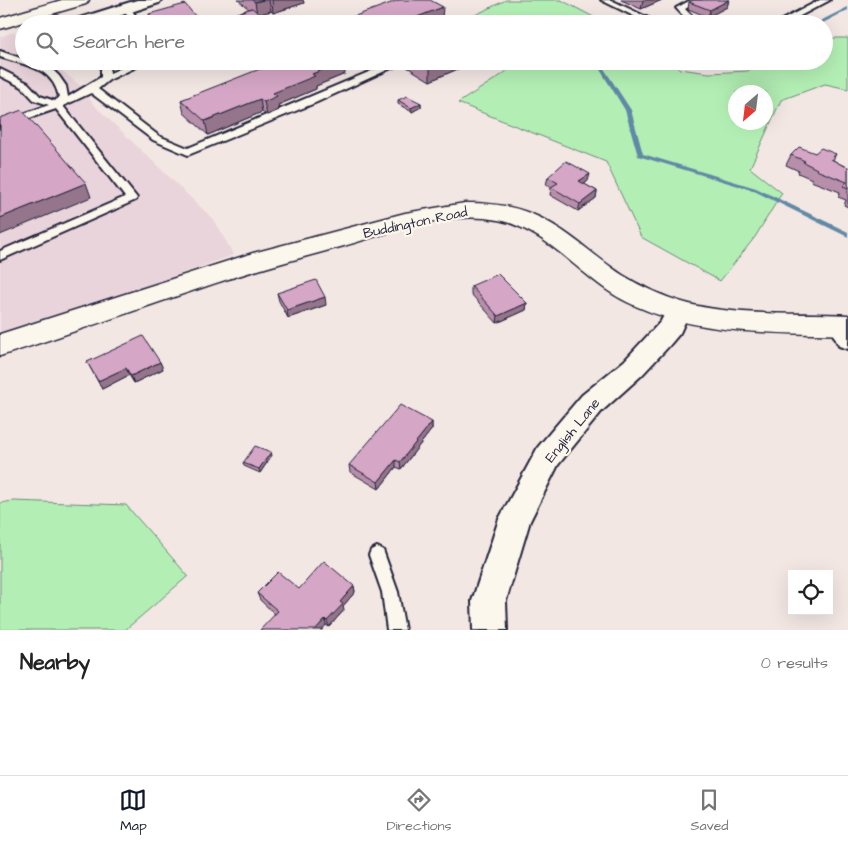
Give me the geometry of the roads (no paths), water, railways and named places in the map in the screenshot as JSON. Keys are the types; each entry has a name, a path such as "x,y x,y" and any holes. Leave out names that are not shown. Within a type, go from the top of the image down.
{"street":[{"path":"30,15 80,0"},
{"path":"104,15 153,0"},
{"path":"0,24 15,20"},
{"name":"Buddington Road","path":"0,345 252,262 401,222 447,213 478,210 502,212 524,219 550,233 597,270 635,295 678,311 710,319 846,329"},
{"name":"English Lane","path":"490,630 489,600 515,518 548,456 592,403 633,368 671,326 678,311"}],"lane":[{"path":"605,0 638,15"},
{"path":"687,15 680,8 697,0"},
{"path":"796,15 826,0"},
{"path":"126,8 130,15"},
{"path":"0,54 15,60"},
{"path":"50,70 64,91 64,98 57,105"},
{"path":"105,70 106,78"},
{"path":"0,125 57,105 92,89 106,78 124,70"},
{"path":"92,89 156,138 188,152 383,70"},
{"path":"0,72 25,85 37,98 57,105 132,198 0,256"},
{"path":"376,555 388,580 396,630"}],"waterway":[{"path":"833,16 848,8"},
{"path":"602,70 628,110 640,155 754,189 848,235"}]}
